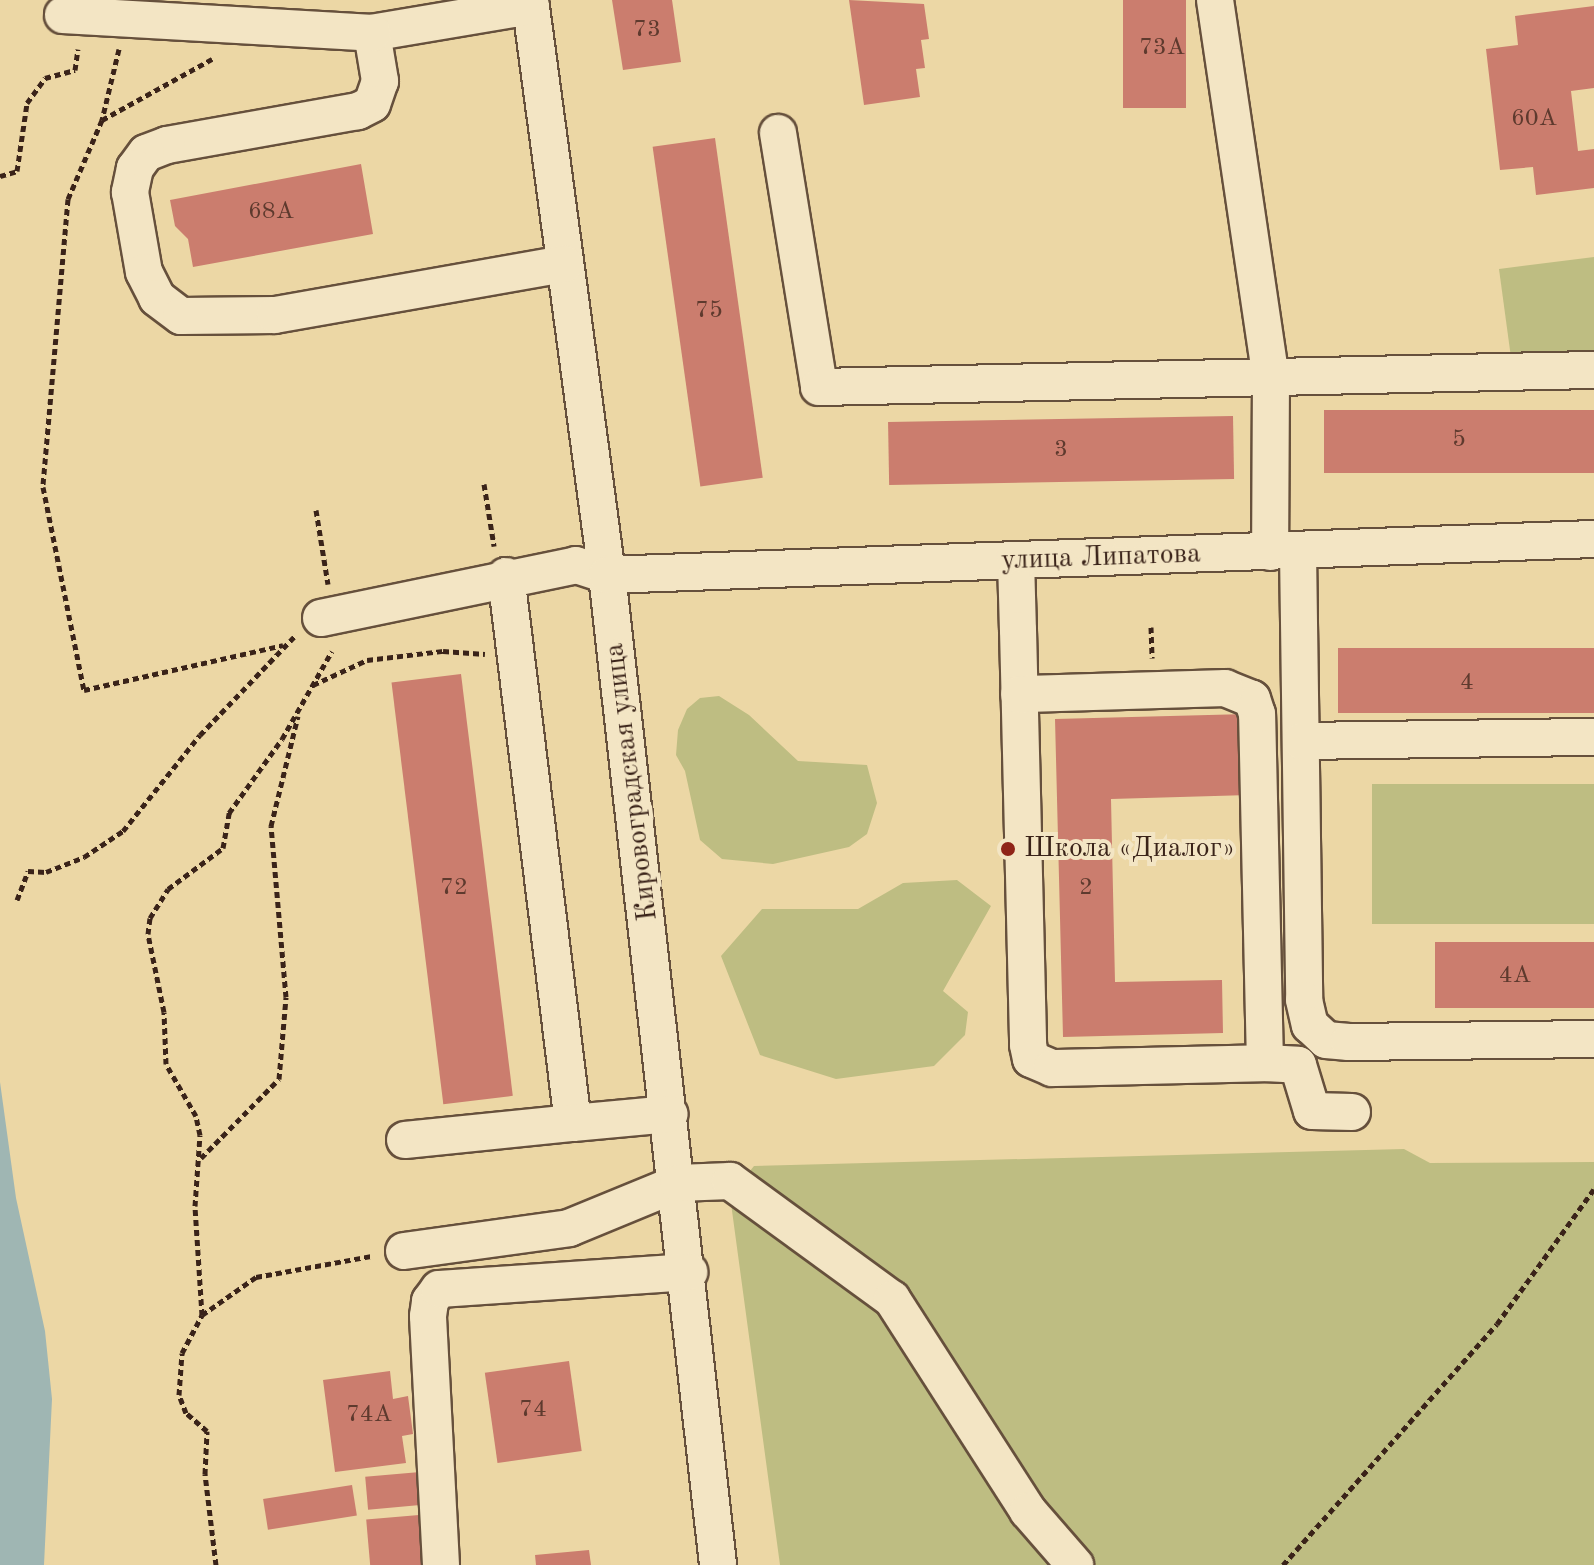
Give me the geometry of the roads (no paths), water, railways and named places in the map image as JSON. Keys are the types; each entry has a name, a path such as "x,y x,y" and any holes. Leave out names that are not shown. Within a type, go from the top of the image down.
{"street":[{"path":"1215,0 1271,377 1301,741 1304,1000 1310,1025 1326,1040 1349,1042 1594,1039"},
{"path":"73,16 372,33 531,3"},
{"name":"Кировоградская улица","path":"531,3 607,575 689,1272 718,1565"},
{"path":"372,33 380,81 372,104 146,153 135,168 130,192 144,272 157,298 181,316 275,315 565,264"},
{"path":"778,133 819,387 1594,370"},
{"name":"улица Липатова","path":"330,615 503,576 576,565 607,575 1594,539"},
{"path":"1016,560 1031,1059 1052,1068 1265,1063 1298,1065 1312,1111 1352,1112"},
{"path":"503,576 516,656 573,1123"},
{"path":"1019,694 1225,688 1252,699 1257,714 1265,1063"},
{"path":"1301,741 1594,737"},
{"path":"405,1140 670,1114"},
{"path":"404,1251 569,1228 678,1183 730,1181 892,1299 1028,1511 1075,1565"},
{"path":"441,1565 428,1316 430,1301 439,1289 689,1272"}],"water":[{"path":"0,1082 16,1198 45,1331 52,1399 44,1565 0,1565"}],"place":[{"name":"Школа «Диалог»","path":"1008,849"}]}
